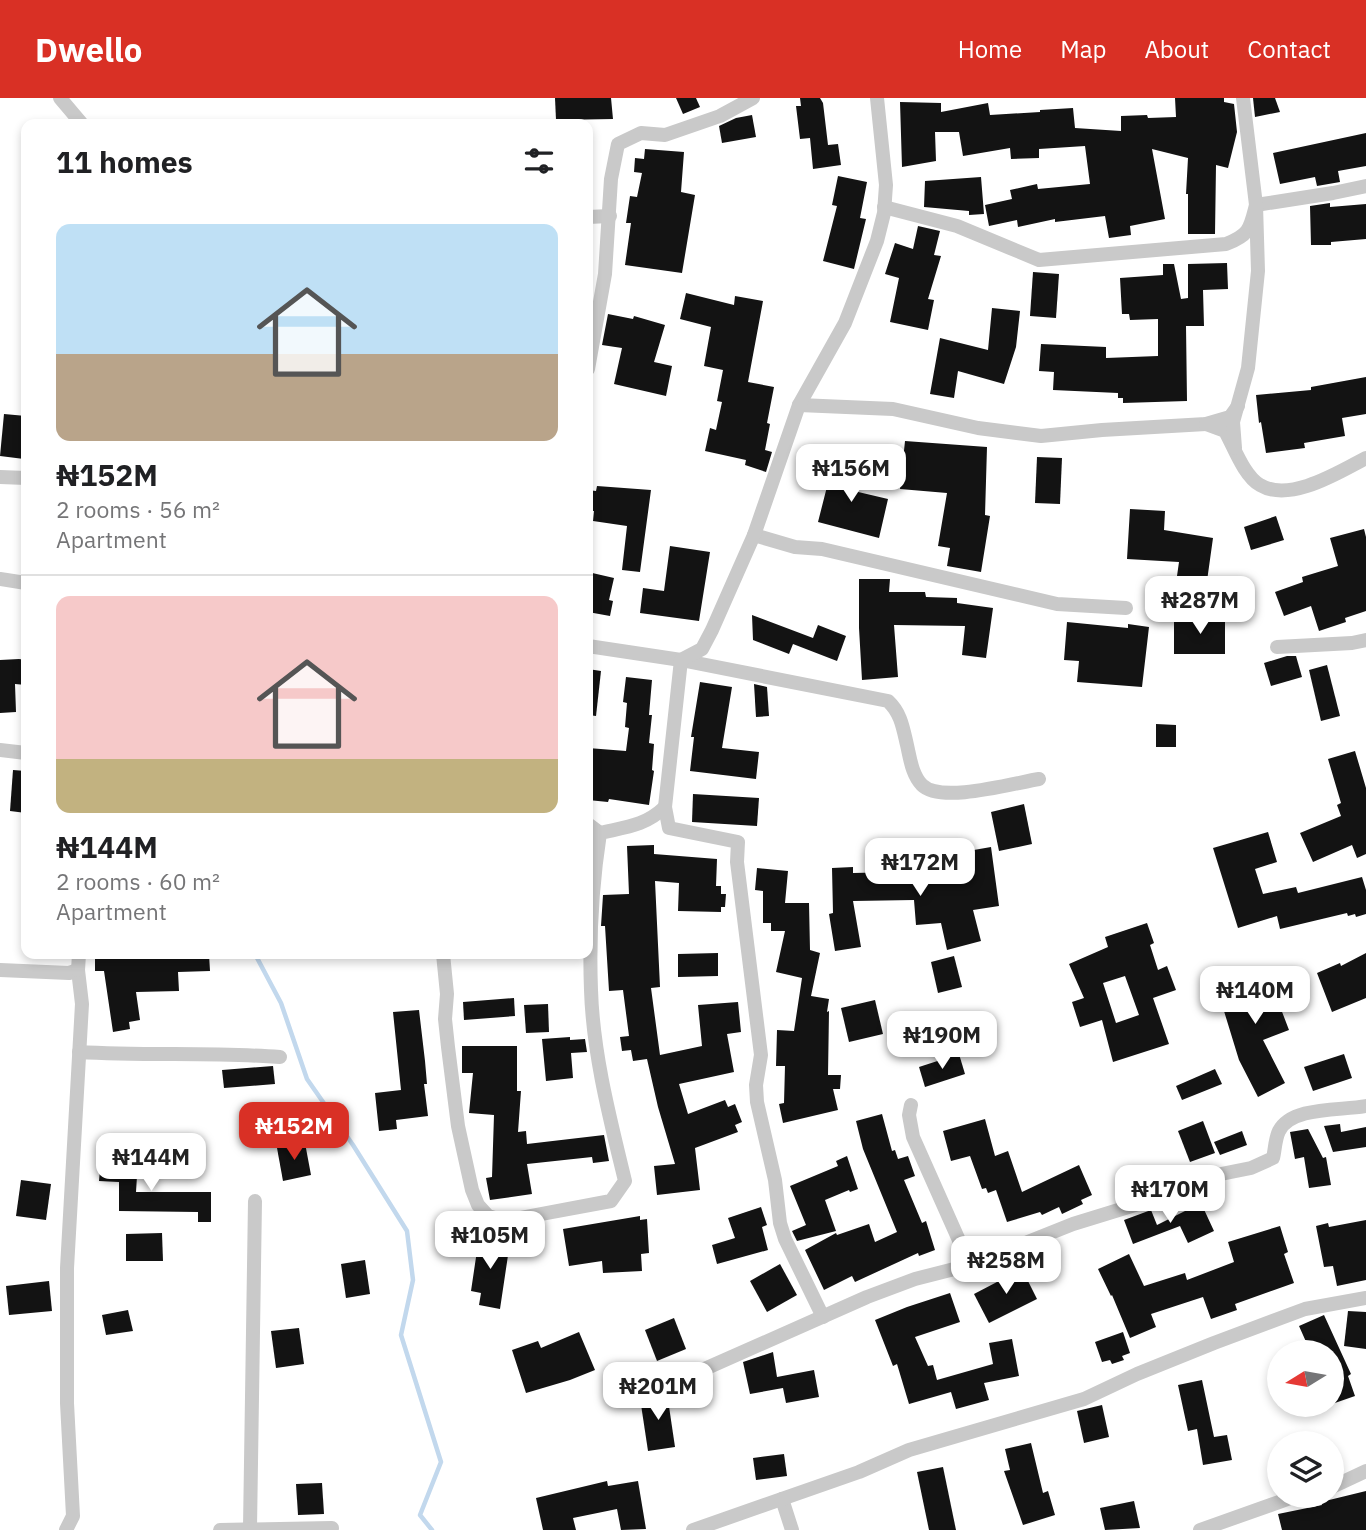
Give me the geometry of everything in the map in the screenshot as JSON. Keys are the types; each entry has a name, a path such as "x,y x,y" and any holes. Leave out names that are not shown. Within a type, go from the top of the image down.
{"street":[{"path":"60,98 78,119"},
{"path":"593,341 605,274 611,179 618,144 641,133 665,135 720,116 754,98"},
{"path":"681,660 702,649 754,536 799,405 845,323 877,241 886,185 877,98"},
{"path":"1235,448 1233,422 1248,368 1258,271 1256,205 1243,98"},
{"path":"1256,205 1366,186"},
{"path":"884,207 957,226 1039,260 1226,244 1241,239 1250,228 1256,205"},
{"path":"593,217 610,216"},
{"path":"799,405 893,409 978,428 1041,436 1206,424 1230,417 1238,406"},
{"path":"1206,424 1225,431 1241,464 1259,485 1280,490 1308,487 1366,458"},
{"path":"0,477 21,478"},
{"path":"754,536 795,547 822,549 1057,604 1126,608"},
{"path":"0,579 21,582"},
{"path":"1277,648 1366,640"},
{"path":"593,647 681,660 888,701 897,710 913,770 923,786 935,792 966,792 1039,779"},
{"path":"669,828 665,807 681,660"},
{"path":"0,750 21,752"},
{"path":"593,828 600,833 644,823 665,807"},
{"path":"644,823 738,842 737,862 761,1055 756,1085 758,1114 768,1144 780,1223 785,1239 824,1317"},
{"path":"593,893 600,833"},
{"path":"66,1530 73,1516 67,1404 67,1268 82,1004 79,959"},
{"path":"444,959 447,994 445,1019 458,1126 472,1190 478,1205 488,1216 504,1221 611,1201 625,1181 608,1112 591,991 592,959"},
{"path":"0,970 69,973 78,970"},
{"path":"79,1052 279,1057"},
{"path":"911,1105 909,1115 913,1137 970,1265"},
{"path":"641,1389 682,1379 867,1297 915,1279 970,1265 1073,1223 1151,1200 1211,1176 1265,1164 1273,1158 1278,1134 1285,1122 1296,1115 1366,1106"},
{"path":"250,1528 255,1201"},
{"path":"692,1530 859,1472 909,1450 1084,1399 1214,1343 1305,1309 1366,1298"},
{"path":"1344,1481 1366,1471"},
{"path":"782,1499 792,1530"},
{"path":"1200,1530 1267,1506"},
{"path":"220,1530 332,1528"}],"building":[{"path":"555,98 611,98 613,119 556,119"},
{"path":"676,98 696,98 700,107 683,114"},
{"path":"800,98 820,98 823,103 828,145 838,144 841,165 813,169 810,138 800,139 796,106 801,106"},
{"path":"1175,98 1224,98 1224,102 1234,104 1237,132 1228,168 1216,165 1215,234 1188,234 1188,158 1152,149 1165,219 1130,226 1131,235 1109,238 1105,216 1055,222 1055,219 1018,227 1017,220 989,226 985,205 1012,199 1010,190 1037,184 1038,189 1090,184 1085,146 1039,149 1039,158 1011,159 1010,148 963,156 959,132 935,132 936,161 902,167 900,102 941,103 941,112 988,103 990,115 1073,108 1075,128 1121,131 1121,116 1176,117"},
{"path":"1253,98 1275,98 1280,112 1255,117"},
{"path":"752,115 756,137 722,143 719,126 736,118"},
{"path":"1366,133 1366,166 1338,171 1340,182 1317,186 1315,177 1280,184 1273,153"},
{"path":"645,149 684,152 681,192 695,195 682,273 625,265 631,223 626,223 630,196 637,197 642,173 634,172 635,158 644,159"},
{"path":"838,176 867,182 860,218 866,219 854,269 823,261 837,206 832,205"},
{"path":"981,177 984,214 969,215 969,211 924,207 925,181"},
{"path":"1330,203 1330,207 1366,204 1366,239 1331,242 1331,245 1311,245 1310,206"},
{"path":"918,226 940,231 934,255 941,256 928,299 934,300 928,330 890,322 899,278 885,274 895,243 913,249"},
{"path":"1227,263 1228,289 1203,290 1204,326 1186,326 1187,401 1123,403 1123,398 1118,398 1118,393 1053,390 1054,372 1039,371 1041,344 1106,347 1106,358 1158,356 1158,319 1130,320 1129,314 1122,314 1120,278 1163,275 1163,264 1174,264 1181,299 1188,298 1188,264"},
{"path":"1033,272 1059,274 1056,318 1030,316"},
{"path":"686,293 734,305 735,296 763,301 748,382 774,387 765,450 772,452 766,472 745,465 746,460 705,451 710,428 716,430 722,402 717,401 723,370 704,366 711,327 680,319"},
{"path":"992,308 1020,311 1016,347 1004,384 958,371 954,398 930,394 940,338 988,350"},
{"path":"608,314 633,319 634,316 665,325 654,362 672,366 666,396 614,384 622,348 602,345"},
{"path":"1366,377 1366,414 1342,418 1345,436 1304,443 1305,448 1266,453 1256,395 1311,390 1311,387"},
{"path":"4,414 21,416 21,459 0,456"},
{"path":"905,441 987,447 985,515 990,516 981,572 947,566 950,548 938,546 947,493 900,489"},
{"path":"1037,457 1062,458 1060,504 1035,503"},
{"path":"833,463 859,470 854,491 888,499 879,538 818,522"},
{"path":"597,486 651,490 640,572 622,570 627,526 593,521 593,491 596,491"},
{"path":"1130,509 1165,511 1164,530 1213,538 1207,581 1177,576 1179,562 1127,559"},
{"path":"1276,516 1284,540 1251,550 1244,527"},
{"path":"1364,529 1366,611 1345,618 1346,622 1319,631 1311,606 1284,616 1275,592 1303,582 1302,577 1338,566 1330,538"},
{"path":"670,546 710,552 699,621 640,613 643,588 664,591"},
{"path":"593,573 614,578 609,600 613,601 610,616 593,613"},
{"path":"859,579 890,579 889,592 925,592 926,597 957,598 957,603 993,608 986,658 962,655 965,626 894,625 898,677 862,680"},
{"path":"752,615 813,638 818,625 846,636 837,661 793,644 789,654 753,640"},
{"path":"1225,618 1225,654 1174,654 1174,619"},
{"path":"1067,622 1128,628 1128,624 1149,627 1142,687 1077,682 1079,661 1064,660"},
{"path":"1296,656 1302,677 1271,686 1264,663"},
{"path":"21,659 21,685 15,684 16,712 0,713 0,660"},
{"path":"1327,665 1340,716 1321,721 1309,670"},
{"path":"593,670 601,671 596,716 593,716"},
{"path":"626,677 652,680 649,743 654,744 654,771 649,805 609,799 608,802 593,800 593,748 626,751 629,728 625,727 627,703 623,702"},
{"path":"700,682 732,687 722,748 759,752 756,779 690,771 694,737 691,737"},
{"path":"754,684 767,687 769,716 756,717"},
{"path":"1156,724 1176,725 1176,747 1156,747"},
{"path":"1355,751 1366,788 1366,854 1357,858 1352,845 1313,862 1300,833 1341,816 1337,805 1341,803 1328,759"},
{"path":"13,770 21,771 21,812 10,811"},
{"path":"693,794 759,798 757,826 692,822"},
{"path":"1024,804 1032,844 999,851 991,812"},
{"path":"1268,832 1277,862 1255,869 1263,894 1296,887 1298,893 1362,877 1366,890 1366,914 1356,917 1355,914 1348,916 1347,913 1280,929 1277,916 1238,928 1213,848"},
{"path":"654,845 654,854 717,859 716,886 721,886 721,894 726,894 725,907 721,907 721,912 678,911 679,883 655,881 660,987 651,988 660,1055 702,1046 698,1005 738,1002 741,1032 727,1034 734,1072 679,1084 688,1114 725,1100 728,1107 735,1104 742,1122 735,1125 738,1132 695,1148 700,1190 657,1195 654,1166 675,1164 647,1059 633,1061 631,1050 622,1051 620,1037 629,1036 623,990 609,991 605,926 601,926 603,895 629,894 627,846"},
{"path":"991,847 999,906 973,910 981,941 947,950 941,923 916,925 914,900 853,901 861,947 835,951 829,914 833,913 832,868 853,867 853,873 897,872 897,881 935,879 949,877 945,855"},
{"path":"757,868 788,871 785,903 809,903 810,950 820,953 811,996 829,999 828,1075 841,1075 840,1089 833,1089 838,1110 783,1123 779,1104 784,1103 785,1066 776,1066 777,1030 794,1031 802,978 776,972 785,931 771,931 771,923 763,923 763,891 755,890"},
{"path":"1147,923 1154,943 1150,945 1158,970 1167,966 1176,990 1153,998 1169,1044 1113,1062 1102,1020 1080,1027 1072,1002 1084,998 1069,964 1108,947 1105,937","holes":["1125,976 1139,1015 1116,1023 1103,983"]},
{"path":"718,953 718,976 678,977 678,954"},
{"path":"1366,953 1366,998 1332,1012 1317,973 1340,963 1341,966"},
{"path":"954,956 962,987 938,993 931,962"},
{"path":"95,959 209,959 210,971 178,972 179,991 136,992 140,1020 129,1022 130,1029 113,1032 104,971 95,971"},
{"path":"1271,970 1280,994 1276,996 1289,1030 1263,1040 1285,1083 1258,1097 1239,1060 1216,985 1239,977 1240,982"},
{"path":"514,998 515,1016 464,1020 463,1002"},
{"path":"875,1000 883,1034 849,1042 841,1008"},
{"path":"548,1004 549,1032 526,1033 524,1005"},
{"path":"419,1010 428,1116 396,1120 397,1129 379,1131 375,1093 401,1090 393,1012"},
{"path":"570,1037 570,1040 585,1039 587,1052 571,1053 573,1078 546,1081 542,1039"},
{"path":"462,1046 517,1046 517,1091 521,1091 518,1132 526,1131 527,1144 604,1135 609,1161 593,1163 592,1157 527,1164 532,1194 490,1200 486,1178 492,1177 494,1115 469,1113 473,1073 462,1073"},
{"path":"959,1054 965,1074 925,1087 919,1067"},
{"path":"1344,1054 1352,1078 1313,1091 1304,1067"},
{"path":"273,1066 275,1084 224,1088 222,1070"},
{"path":"1215,1069 1222,1084 1182,1100 1176,1086"},
{"path":"882,1114 892,1151 895,1150 898,1159 908,1156 915,1176 904,1180 922,1223 926,1221 935,1250 919,1256 918,1253 855,1282 852,1276 824,1290 805,1250 836,1233 837,1235 869,1224 875,1242 897,1232 863,1149 856,1121"},
{"path":"985,1119 995,1156 1008,1151 1022,1192 1079,1165 1092,1195 1081,1200 1083,1204 1062,1214 1059,1207 1042,1215 1040,1212 1007,1222 996,1190 988,1193 986,1188 982,1189 970,1156 951,1161 943,1131"},
{"path":"1203,1121 1215,1153 1190,1162 1178,1131"},
{"path":"1340,1124 1341,1132 1366,1127 1366,1147 1333,1152 1324,1126"},
{"path":"1308,1129 1323,1158 1326,1157 1331,1185 1309,1188 1304,1157 1295,1159 1290,1132"},
{"path":"1242,1131 1247,1145 1220,1155 1214,1142"},
{"path":"305,1143 311,1175 283,1181 277,1148"},
{"path":"847,1156 858,1189 825,1200 836,1231 797,1241 792,1231 806,1225 790,1186 838,1166 836,1161"},
{"path":"101,1158 138,1160 136,1192 211,1192 211,1222 198,1222 198,1212 119,1211 119,1182 99,1181"},
{"path":"21,1180 51,1184 46,1220 16,1216"},
{"path":"1201,1203 1214,1231 1188,1243 1180,1226 1133,1244 1124,1220 1151,1210 1157,1225"},
{"path":"761,1207 767,1225 762,1227 768,1250 717,1264 712,1245 735,1238 728,1218"},
{"path":"640,1216 640,1220 647,1219 649,1253 641,1254 642,1271 603,1273 602,1261 569,1266 563,1229"},
{"path":"1366,1220 1366,1280 1337,1286 1333,1266 1324,1267 1316,1226 1328,1223 1329,1227"},
{"path":"1280,1226 1288,1252 1284,1254 1294,1283 1235,1304 1237,1310 1211,1319 1203,1297 1151,1314 1156,1327 1130,1338 1098,1269 1129,1254 1144,1286 1185,1273 1187,1280 1234,1262 1228,1242"},
{"path":"162,1233 163,1261 126,1261 126,1234"},
{"path":"479,1237 510,1242 500,1309 479,1305 481,1293 471,1291"},
{"path":"365,1260 370,1294 346,1298 341,1264"},
{"path":"780,1264 797,1295 767,1312 750,1281"},
{"path":"1022,1269 1037,1299 989,1323 974,1294"},
{"path":"49,1281 52,1311 9,1315 6,1286"},
{"path":"950,1293 960,1322 915,1337 928,1366 933,1365 937,1380 993,1364 989,1343 1012,1339 1019,1376 984,1383 989,1400 956,1409 951,1392 909,1404 897,1364 893,1366 875,1320"},
{"path":"128,1310 133,1331 106,1335 102,1315"},
{"path":"1348,1311 1366,1312 1366,1349 1344,1346"},
{"path":"1324,1315 1335,1340 1305,1340 1299,1326"},
{"path":"674,1318 686,1349 657,1361 645,1330"},
{"path":"299,1328 304,1364 276,1368 271,1331"},
{"path":"579,1332 595,1370 526,1393 512,1350 538,1341 541,1348"},
{"path":"1123,1332 1130,1353 1122,1356 1124,1360 1112,1364 1110,1360 1102,1362 1095,1342"},
{"path":"773,1352 777,1377 814,1370 819,1397 786,1403 783,1388 750,1394 743,1362"},
{"path":"1344,1359 1351,1374 1348,1376 1355,1396 1344,1400"},
{"path":"1202,1380 1214,1437 1227,1435 1232,1460 1203,1465 1197,1429 1188,1431 1178,1385"},
{"path":"667,1393 675,1447 648,1451 640,1398"},
{"path":"1102,1405 1109,1437 1084,1443 1077,1411"},
{"path":"1031,1443 1043,1493 1048,1491 1055,1515 1023,1525 1004,1471 1010,1470 1005,1449"},
{"path":"784,1454 787,1476 756,1480 753,1458"},
{"path":"943,1467 956,1530 929,1530 917,1472"},
{"path":"607,1481 608,1486 638,1481 646,1529 621,1530 617,1509 573,1518 576,1530 543,1530 536,1498"},
{"path":"322,1483 324,1514 298,1515 296,1484"},
{"path":"1366,1491 1366,1530 1282,1530 1278,1514 1307,1508 1344,1508 1344,1496"},
{"path":"1134,1501 1140,1528 1105,1530 1100,1508"}],"waterway":[{"path":"258,959 281,1003 307,1079 353,1145 407,1231 413,1280 401,1335 441,1462 420,1515 432,1530"}]}
